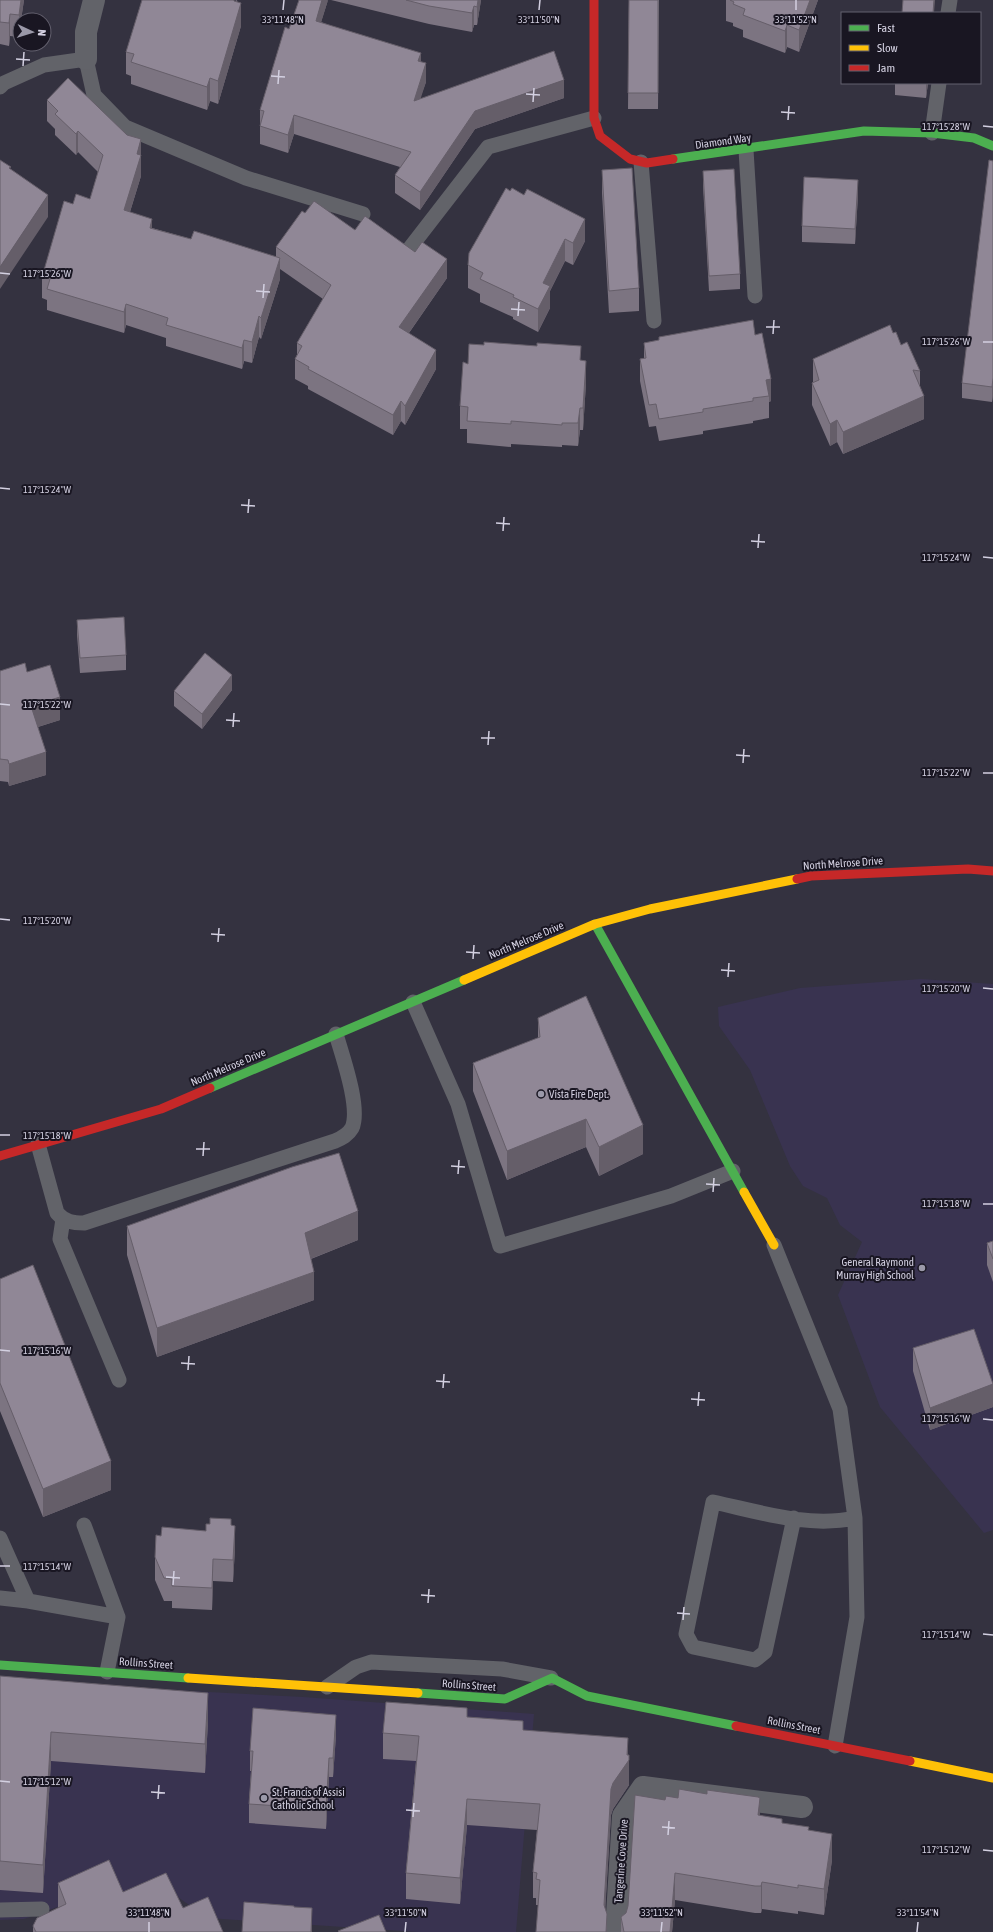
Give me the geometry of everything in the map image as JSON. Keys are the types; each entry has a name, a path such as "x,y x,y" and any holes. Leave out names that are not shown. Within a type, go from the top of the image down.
{"street":[{"path":"86,59 86,32 94,0"},
{"name":"Diamond Way","path":"594,0 594,118 600,136 630,159 647,163 746,150 864,131 932,133 974,138 993,146"},
{"name":"North Melrose Drive","path":"0,1156 161,1109 595,924 650,909 811,876 968,869 993,871"},
{"path":"595,924 774,1245"},
{"name":"Rollins Street","path":"0,1665 505,1700 552,1678 587,1696 993,1778"},
{"name":"Tangerine Cove Drive","path":"616,1932 623,1816 643,1788 802,1807"}],"lane":[{"path":"948,12 950,0"},
{"path":"0,87 4,83 44,65 86,59 94,95 125,127 246,178 363,214"},
{"path":"932,133 939,84"},
{"path":"406,252 488,147 594,118"},
{"path":"746,150 755,296"},
{"path":"641,162 654,321"},
{"path":"413,1002 458,1104 500,1246 671,1196 733,1171"},
{"path":"38,1144 57,1213 63,1220 75,1223 84,1223 335,1141 346,1135 352,1127 353,1095 336,1034"},
{"path":"63,1220 60,1239 119,1380"},
{"path":"774,1245 840,1409 855,1518 857,1617 835,1746"},
{"path":"794,1518 765,1652 756,1660 693,1648 686,1634 714,1502 794,1518 813,1522 836,1522 855,1518"},
{"path":"84,1525 118,1617 108,1672"},
{"path":"0,1538 28,1600"},
{"path":"0,1598 28,1600 118,1617"},
{"path":"327,1687 356,1667 371,1662 502,1669 552,1678"},
{"path":"0,1910 42,1909"}],"shaded area":[{"name":"General Raymond Murray High School","path":"921,979 993,984 993,1530 984,1533 880,1407 838,1295 862,1242 840,1225 827,1198 803,1186 790,1166 750,1070 719,1026 718,1007 800,988"},
{"name":"St. Francis of Assisi Catholic School","path":"0,1681 303,1697 534,1714 516,1932 418,1932 208,1918 169,1891 74,1901 24,1919 0,1920"}],"building":[{"path":"0,0 21,0 19,12 12,12 12,14 10,14 9,23 0,22"},
{"path":"142,0 234,0 241,3 218,81 210,78 207,87 131,62 134,54 126,52"},
{"path":"299,0 322,0 316,21 421,53 418,61 426,63 414,101 554,51 564,80 475,111 420,192 395,175 411,152 294,115 288,135 260,126 264,111 260,110 285,27 289,29"},
{"path":"406,0 478,0 477,7 474,6 472,13 429,6"},
{"path":"629,0 658,0 658,93 628,93"},
{"path":"730,0 810,0 799,30 787,25 785,31 743,15 745,9 733,4 734,2"},
{"path":"903,0 934,0 933,12 902,12"},
{"path":"68,78 127,135 141,139 137,154 141,155 124,210 152,219 150,228 191,239 194,231 280,258 261,318 259,316 252,342 244,340 242,348 166,325 168,318 126,304 124,312 47,289 50,279 42,277 64,201 73,204 76,194 90,199 103,155 78,131 76,134 55,114 58,111 47,100"},
{"path":"0,160 48,195 0,267"},
{"path":"989,160 993,161 992,387 962,383"},
{"path":"632,168 639,288 609,291 602,170"},
{"path":"734,169 740,274 709,276 703,171"},
{"path":"804,177 858,180 855,229 802,226"},
{"path":"506,188 510,191 512,188 524,195 527,189 585,219 573,243 565,239 543,283 550,286 538,309 513,297 514,295 480,279 483,273 468,265 469,253"},
{"path":"314,201 355,230 365,216 415,252 422,242 447,259 399,327 436,350 405,406 401,401 393,415 308,369 309,367 295,359 302,346 297,343 331,285 276,247 302,211 305,213"},
{"path":"753,320 755,335 762,333 771,379 766,380 769,396 753,398 753,401 703,409 703,412 659,419 656,404 649,405 640,359 646,358 644,343 659,340 659,337"},
{"path":"890,325 893,333 896,332 901,345 907,342 920,371 913,370 924,396 843,432 837,420 830,424 812,383 819,380 813,359"},
{"path":"484,342 537,346 537,343 581,346 580,360 586,361 583,408 580,408 578,423 562,423 562,425 511,421 511,424 467,421 468,407 460,406 463,362 468,364 469,344 484,345"},
{"path":"124,617 126,655 80,658 77,620"},
{"path":"205,653 232,675 202,714 174,691"},
{"path":"25,663 27,672 50,665 60,697 31,706 46,752 9,764 8,760 0,759 0,671"},
{"path":"586,996 643,1125 599,1147 586,1119 507,1151 473,1063 540,1037 538,1018"},
{"path":"339,1153 358,1211 305,1233 314,1272 157,1328 127,1226 292,1167"},
{"path":"993,1241 993,1259 987,1243"},
{"path":"33,1265 111,1461 43,1489 0,1383 0,1279"},
{"path":"974,1329 993,1384 930,1408 913,1348"},
{"path":"210,1518 231,1519 231,1525 235,1526 233,1560 213,1559 212,1588 172,1586 172,1579 164,1578 155,1557 156,1535 161,1536 162,1527 206,1531 206,1524 210,1524"},
{"path":"0,1676 208,1693 205,1744 51,1732 43,1865 0,1861"},
{"path":"386,1702 467,1708 467,1717 523,1721 523,1730 628,1738 627,1755 629,1755 629,1760 613,1783 611,1789 604,1905 607,1914 606,1932 536,1932 540,1880 536,1879 537,1873 533,1872 540,1804 467,1799 460,1878 406,1873 419,1736 383,1733"},
{"path":"253,1708 336,1715 333,1758 329,1758 326,1809 249,1804 253,1751 250,1751"},
{"path":"679,1789 707,1794 707,1790 758,1797 760,1798 758,1815 782,1819 782,1823 809,1827 808,1830 832,1834 824,1889 798,1885 798,1888 762,1882 761,1886 755,1886 675,1873 670,1932 624,1932 621,1917 626,1913 628,1906 635,1795 665,1800 666,1796 678,1798"},
{"path":"109,1860 123,1892 166,1873 183,1908 208,1897 223,1932 36,1932 33,1926 37,1918 66,1904 58,1883"},
{"path":"244,1902 312,1908 311,1932 242,1932"},
{"path":"379,1915 386,1932 338,1931"}],"traffic: fast":[{"path":"673,159 864,131 932,133 974,138 993,146"},
{"path":"595,924 744,1192"},
{"path":"210,1088 464,980"},
{"path":"0,1665 188,1678"},
{"path":"418,1693 505,1699 552,1678 587,1696 736,1726"}],"traffic: slow":[{"path":"464,980 595,924 650,909 797,879"},
{"path":"744,1192 774,1245"},
{"path":"188,1678 418,1693"},
{"path":"910,1761 993,1778"}],"traffic: jam":[{"path":"594,0 594,118 600,136 630,159 647,163 673,159"},
{"path":"797,879 811,876 968,869 993,871"},
{"path":"0,1156 161,1109 210,1088"},
{"path":"736,1726 910,1761"}],"place":[{"name":"Vista Fire Dept.","path":"541,1094"},
{"name":"General Raymond Murray High School","path":"922,1268"},
{"name":"St. Francis of Assisi Catholic School","path":"264,1798"}]}
